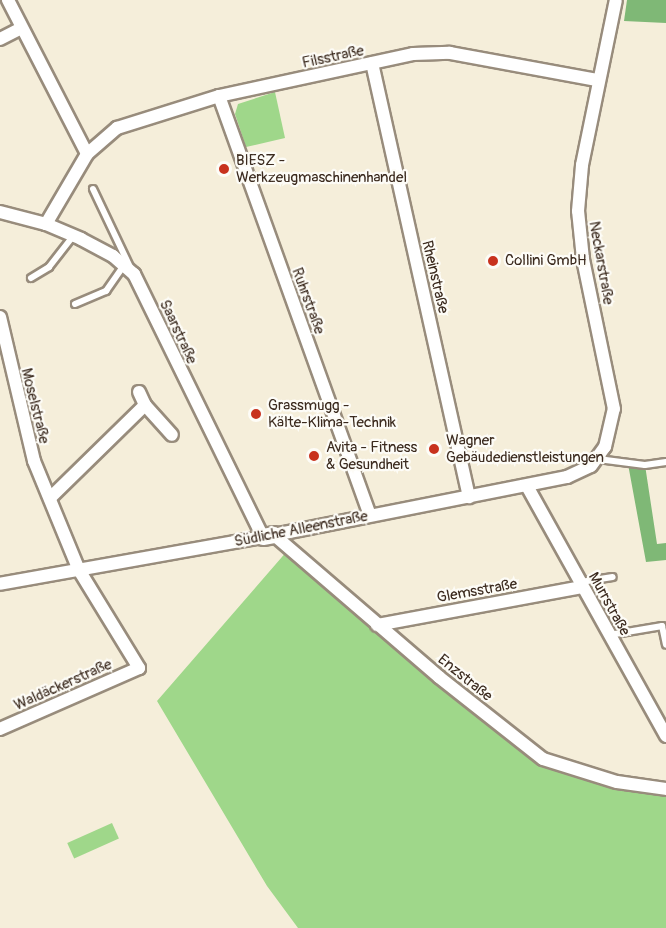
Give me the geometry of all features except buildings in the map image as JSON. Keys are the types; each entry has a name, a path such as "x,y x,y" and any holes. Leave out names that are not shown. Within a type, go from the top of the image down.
{"street":[{"path":"8,0 20,29 87,154"},
{"name":"Neckarstraße","path":"597,459 610,436 614,409 583,259 578,211 582,165 597,80 616,0"},
{"path":"0,39 20,29"},
{"name":"Filsstraße","path":"46,224 87,154 117,128 219,96 413,54 450,53 597,80"},
{"name":"Rheinstraße","path":"372,63 469,496"},
{"name":"Ruhrstraße","path":"219,96 274,265 370,515"},
{"name":"Saarstraße","path":"1,215 46,224 73,236 124,265 134,274 268,536"},
{"name":"Moselstraße","path":"0,317 2,335 27,436 79,570 139,668"},
{"path":"139,392 144,405 172,435"},
{"path":"51,498 144,405"},
{"name":"Südliche Alleenstraße","path":"0,584 528,486 576,474 597,459"},
{"name":"Murrstraße","path":"528,486 580,585 666,736"},
{"name":"Enzstraße","path":"268,536 543,759 617,782 666,789"},
{"name":"Glemsstraße","path":"377,625 580,585"},
{"name":"Waldäckerstraße","path":"0,729 139,668"}],"lane":[{"path":"93,189 134,274"},
{"path":"31,278 49,267 73,236"},
{"path":"75,304 106,291 124,265"},
{"path":"597,459 645,465 666,462"},
{"path":"580,585 613,577"},
{"path":"609,635 662,627 666,645"}],"green space":[{"path":"627,0 666,0 666,23 624,21"},
{"path":"275,92 285,138 246,147 235,114 238,104"},
{"path":"628,464 645,465 657,544 666,543 666,560 646,562"},
{"path":"288,550 543,759 666,789 666,928 298,928 267,886 157,701"},
{"path":"112,823 119,839 74,858 67,843"}],"place":[{"name":"BIESZ - Werkzeugmaschinenhandel","path":"224,169"},
{"name":"Collini GmbH","path":"493,261"},
{"name":"Grassmugg - Kälte-Klima-Technik","path":"256,414"},
{"name":"Wagner Gebäudedienstleistungen","path":"434,449"},
{"name":"Avita - Fitness & Gesundheit","path":"314,456"}]}
